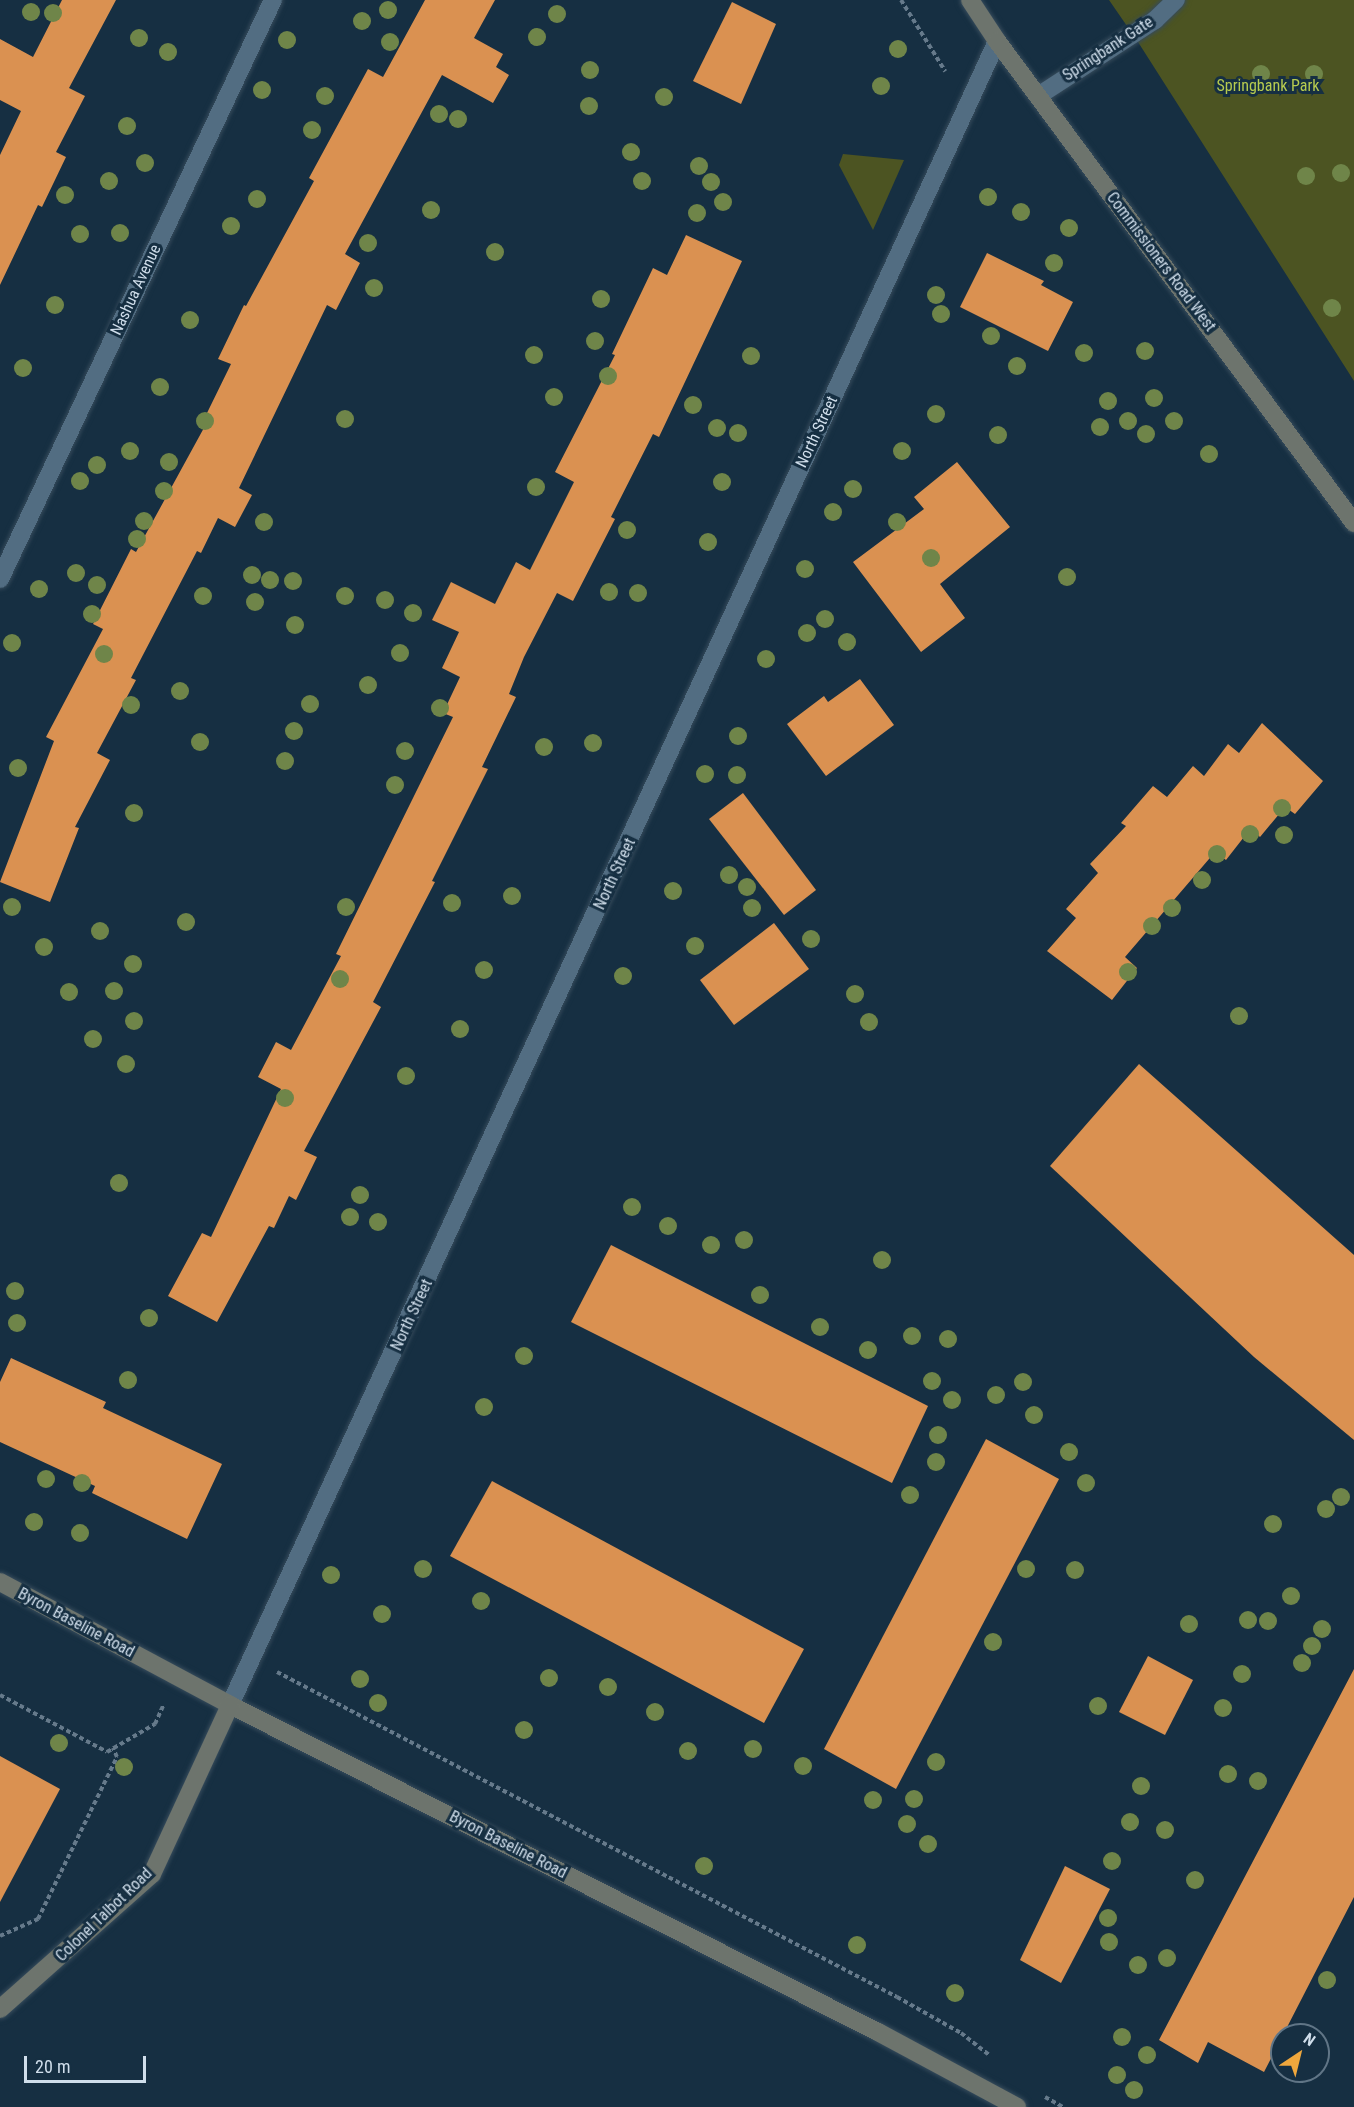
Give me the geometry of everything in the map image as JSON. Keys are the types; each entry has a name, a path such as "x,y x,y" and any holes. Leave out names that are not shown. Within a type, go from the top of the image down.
{"main road":[{"name":"Commissioners Road West","path":"970,0 997,41 1354,523"},
{"name":"Byron Baseline Road","path":"0,1582 230,1705 878,2032 1017,2107"},
{"name":"Colonel Talbot Road","path":"0,2009 152,1874 230,1705"}],"street":[{"name":"Nashua Avenue","path":"0,579 273,0"},
{"name":"Springbank Gate","path":"1038,96 1155,20 1176,0"},
{"name":"North Street","path":"230,1705 253,1660 997,41"}],"path":[{"path":"901,0 945,71"},
{"path":"253,1660 897,1997"},
{"path":"0,1695 107,1752 155,1724 176,1676"},
{"path":"0,1936 38,1919 117,1757 113,1748"}],"green space":[{"name":"Springbank Park","path":"1109,0 1354,0 1354,381 1138,42"},
{"path":"843,154 904,160 873,230 839,165"}],"building":[{"path":"62,0 116,0 69,88 85,96 56,152 66,157 42,207 38,205 0,285 0,155 21,111 0,100 0,39 33,57"},
{"path":"425,0 495,0 474,38 503,54 496,67 509,75 493,103 442,75 345,254 360,263 336,310 327,305 239,488 252,495 235,527 218,518 201,553 197,551 131,678 136,680 97,753 110,760 75,827 79,828 50,902 0,882 54,741 46,737 103,629 93,624 131,549 136,552 211,415 207,413 231,364 218,359 244,305 246,306 314,181 309,178 368,69 383,77"},
{"path":"732,2 776,24 741,104 693,81"},
{"path":"686,235 742,261 659,437 653,434 611,517 615,519 573,601 557,593 524,657 509,694 516,697 482,767 488,769 432,881 435,882 373,1002 381,1007 304,1151 317,1157 296,1200 289,1196 274,1228 269,1226 217,1322 168,1296 202,1233 211,1237 281,1089 258,1077 276,1042 291,1050 341,956 336,954 453,717 443,713 460,677 442,668 459,632 432,620 451,582 495,604 516,562 530,570 574,482 555,472 615,355 612,354 653,268 667,275"},
{"path":"987,253 1044,281 1041,285 1073,302 1048,351 960,307"},
{"path":"957,462 1010,527 940,584 965,618 921,652 853,562 924,509 914,497"},
{"path":"860,679 894,725 826,776 787,724 824,696 828,702"},
{"path":"1262,723 1323,781 1295,814 1285,807 1260,837 1251,828 1226,860 1215,852 1125,957 1137,968 1112,1000 1047,951 1076,918 1066,909 1098,873 1090,864 1126,826 1121,823 1153,786 1167,797 1193,766 1204,776 1228,744 1239,753"},
{"path":"743,793 816,890 784,915 709,819"},
{"path":"774,923 809,969 734,1025 700,980"},
{"path":"1139,1064 1354,1255 1354,1440 1254,1357 1050,1166"},
{"path":"611,1245 928,1406 892,1483 571,1322"},
{"path":"11,1358 106,1402 103,1408 222,1464 187,1539 92,1493 95,1486 0,1442 0,1382"},
{"path":"986,1439 1059,1479 896,1789 824,1749"},
{"path":"492,1481 804,1649 764,1723 450,1556"},
{"path":"1148,1656 1193,1680 1165,1735 1119,1712"},
{"path":"1354,1669 1354,1897 1289,2023 1270,2023 1270,2060 1264,2072 1208,2042 1198,2063 1159,2040"},
{"path":"0,1756 60,1789 0,1902"},
{"path":"1065,1866 1110,1889 1061,1983 1020,1960"}]}
